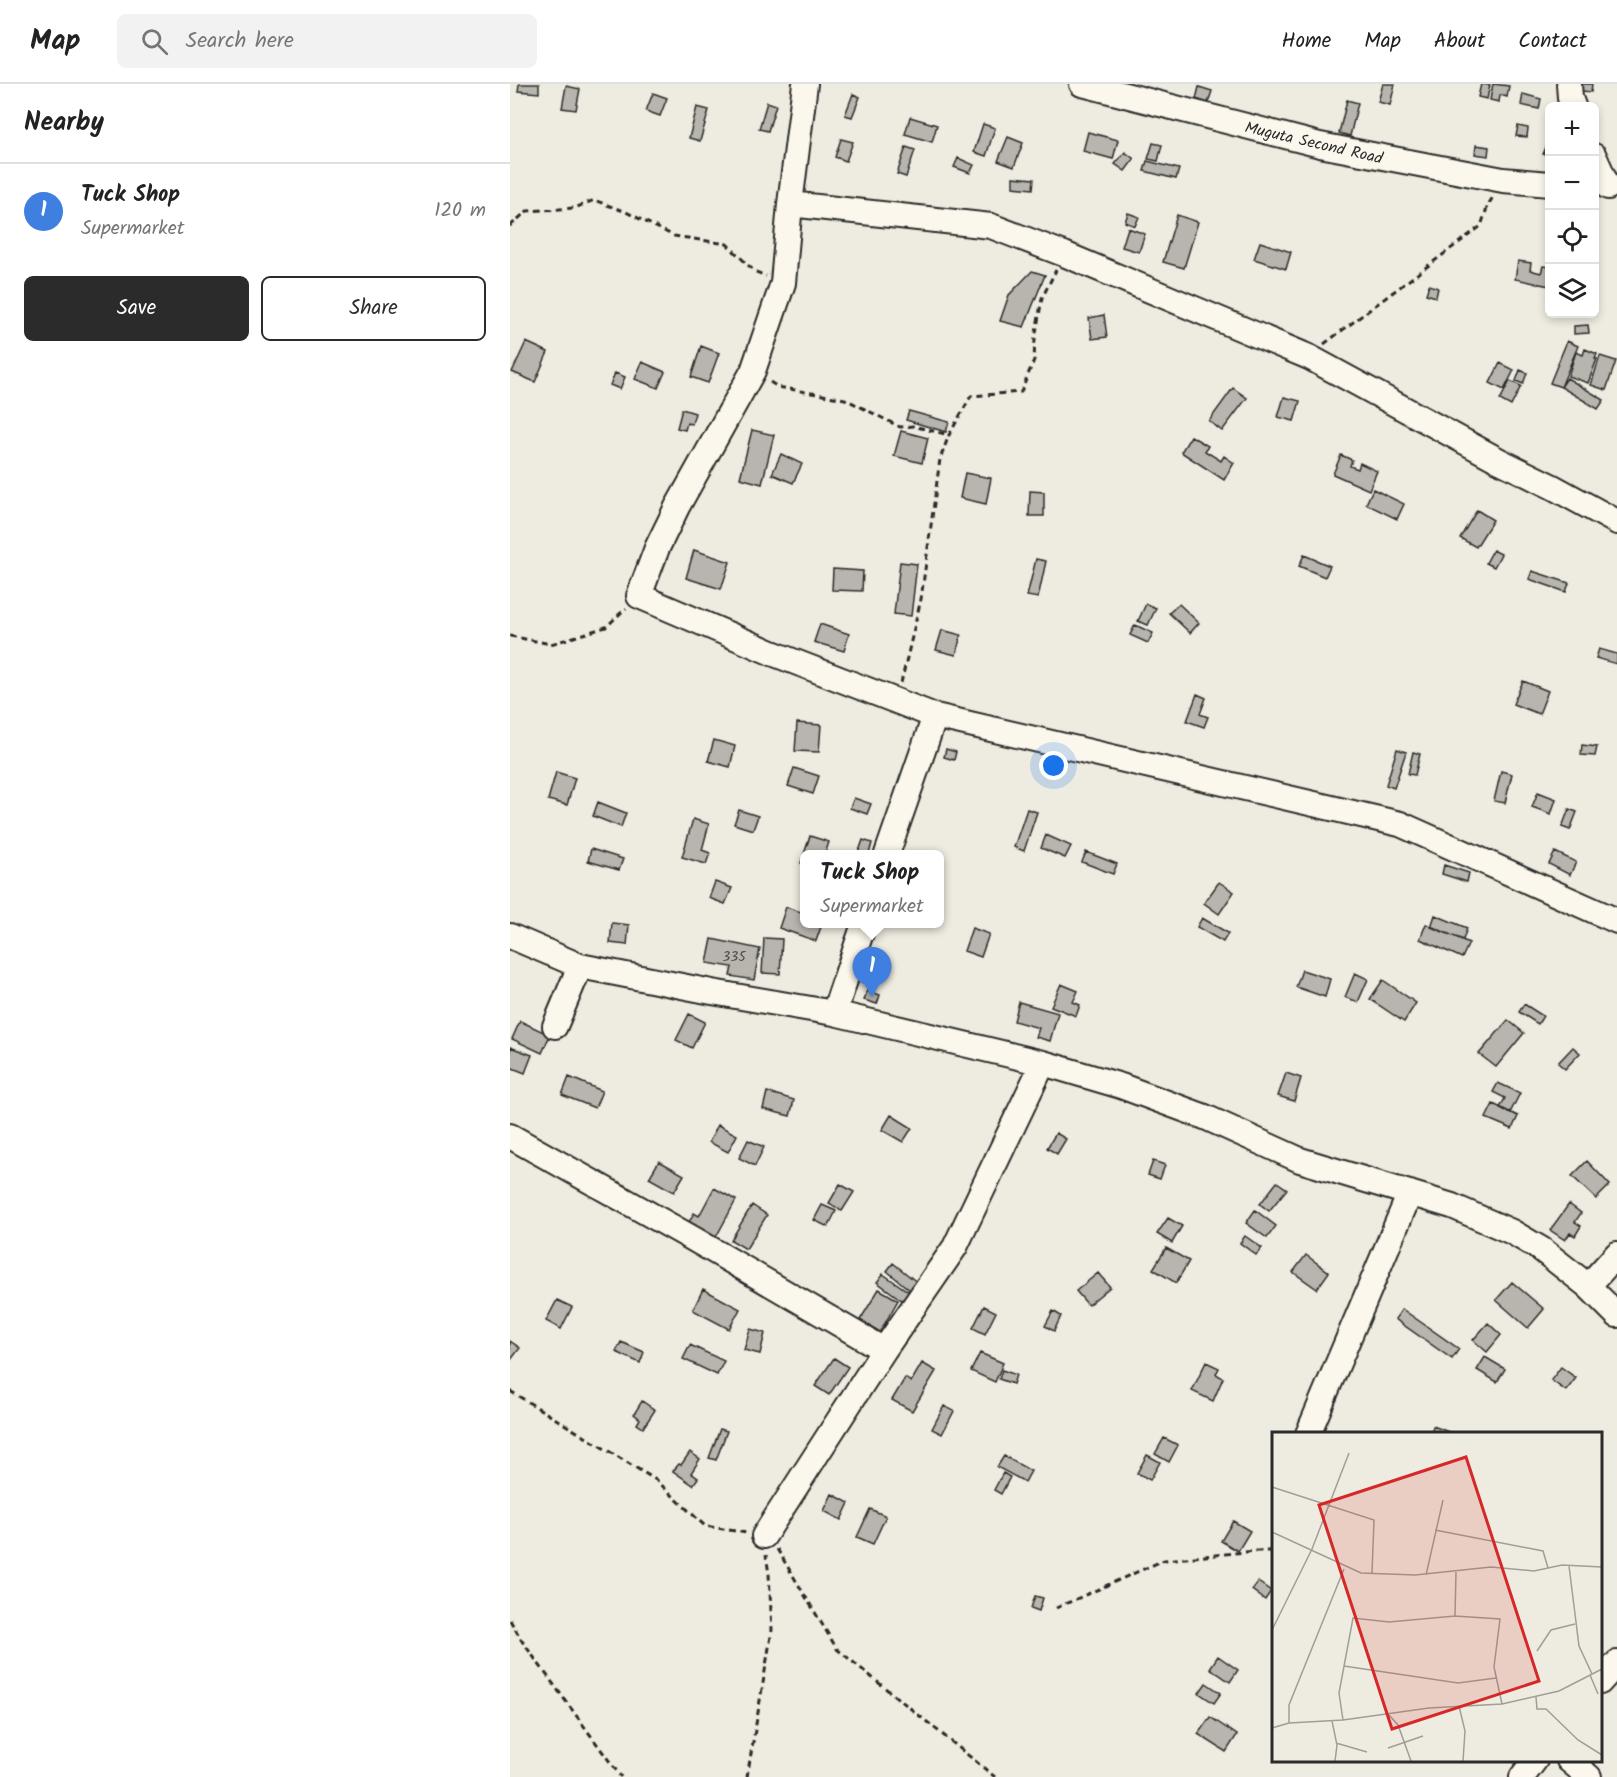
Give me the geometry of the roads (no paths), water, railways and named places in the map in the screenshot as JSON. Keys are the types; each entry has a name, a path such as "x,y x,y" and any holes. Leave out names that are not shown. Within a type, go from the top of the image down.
{"street":[{"path":"805,84 783,283 753,371 677,507 657,548 639,596 772,653 934,716 1400,824 1617,921"},
{"name":"Muguta Second Road","path":"1082,84 1107,88 1320,145 1503,180 1545,184"},
{"path":"1569,84 1572,102"},
{"path":"1599,169 1606,187"},
{"path":"790,204 991,226 1064,254 1310,357 1617,522"},
{"path":"889,850 934,716"},
{"path":"834,1013 863,928"},
{"path":"510,936 580,966 834,1013 1043,1063 1121,1086 1204,1117 1300,1160 1452,1206 1512,1232 1541,1249 1588,1286 1617,1315"},
{"path":"555,1026 580,966"},
{"path":"764,1536 884,1350 955,1247 1043,1063"},
{"path":"510,1136 680,1231 884,1350"},
{"path":"1309,1432 1410,1192"},
{"path":"1588,1286 1617,1254"},
{"path":"1602,1680 1617,1663"},
{"path":"1522,1777 1534,1762"},
{"path":"1570,1762 1589,1777"}],"place":[{"name":"Tuck Shop","path":"872,997"}]}
